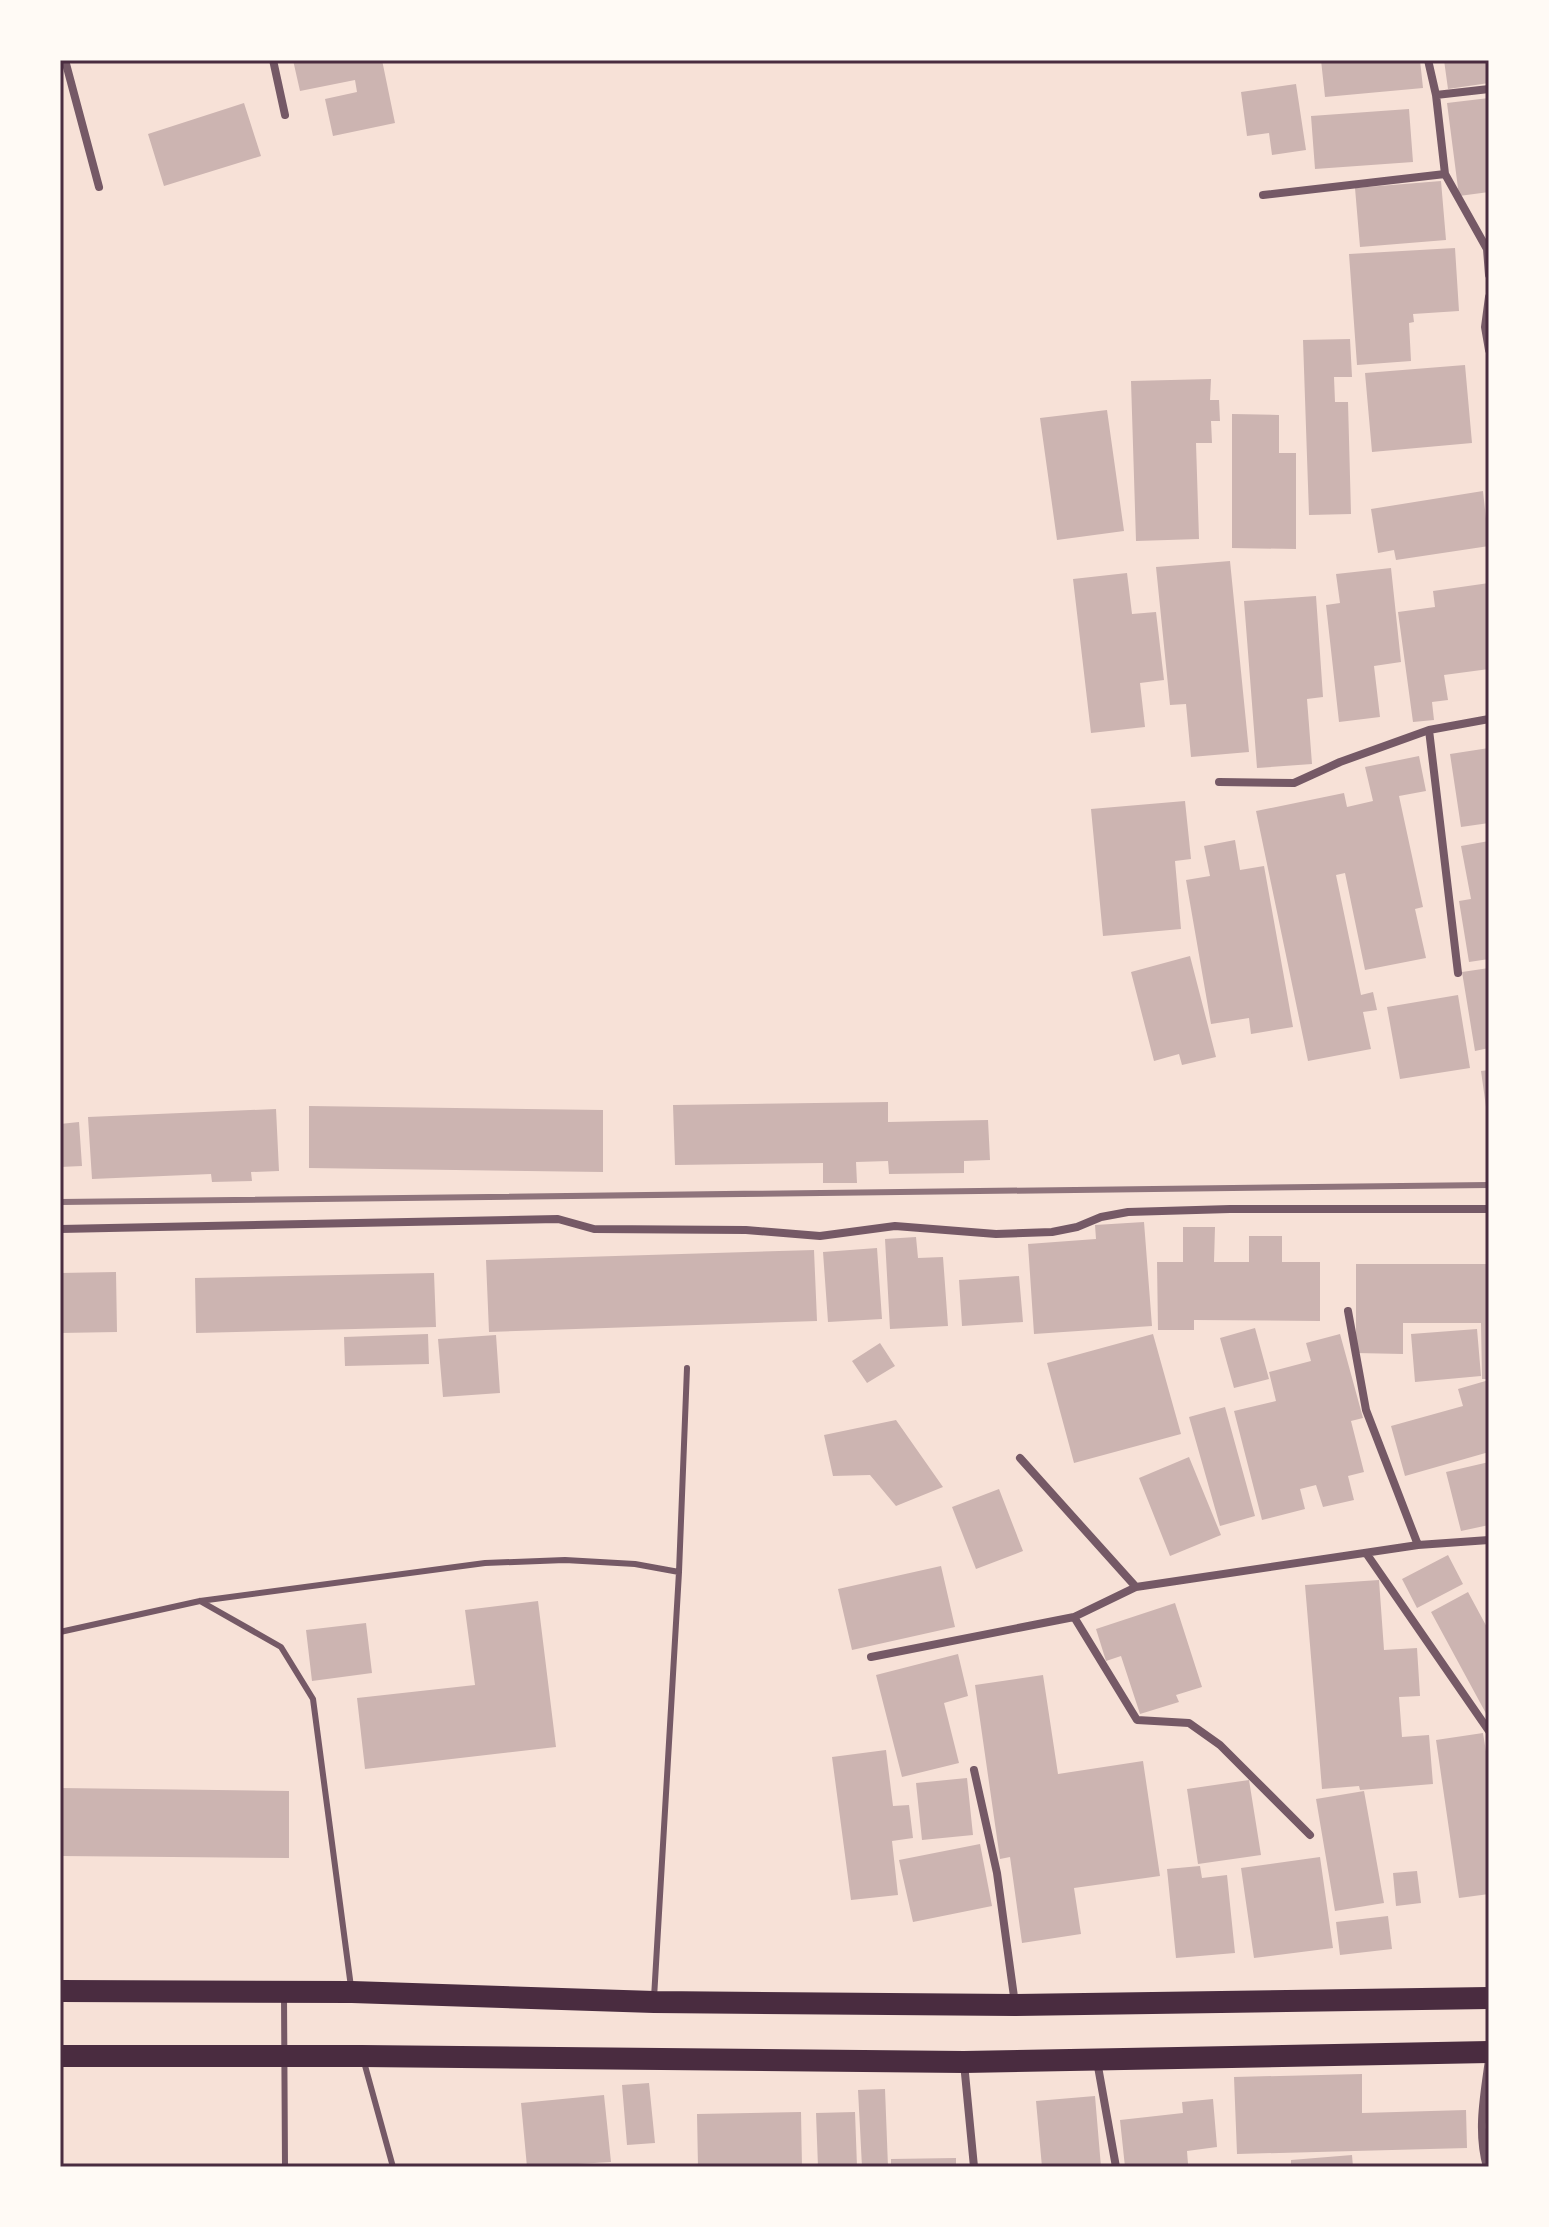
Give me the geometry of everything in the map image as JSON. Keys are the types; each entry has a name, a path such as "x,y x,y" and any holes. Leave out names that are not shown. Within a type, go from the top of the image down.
{"highway":[{"path":"60,1991 352,1992 654,2002 1015,2005 1489,1998"},
{"path":"60,2056 964,2062 1489,2052"}],"street":[{"path":"65,60 99,187"},
{"path":"273,60 285,115"},
{"path":"1428,60 1436,95 1445,174 1487,249 1489,275"},
{"path":"1436,95 1489,89"},
{"path":"1263,195 1445,174"},
{"path":"1489,297 1489,350"},
{"path":"1219,782 1294,783 1340,762 1429,730 1489,719"},
{"path":"1429,730 1458,973"},
{"path":"60,1229 558,1219 594,1229 746,1230 795,1236 820,1236 895,1226 996,1234 1052,1232 1128,1212 1489,1209"},
{"path":"1348,1311 1366,1410 1418,1545"},
{"path":"1020,1458 1136,1587"},
{"path":"871,1657 1074,1617 1136,1587 1418,1545 1489,1540"},
{"path":"1366,1553 1489,1731"},
{"path":"1074,1617 1137,1720 1189,1723 1220,1745 1310,1835"},
{"path":"974,1770 997,1873 1015,2005"},
{"path":"1096,2060 1116,2167"},
{"path":"1487,2167 1482,2149 1482,2107 1489,2060"},
{"path":"964,2062 974,2167"}],"lane":[{"path":"654,2002 679,1572 687,1368"},
{"path":"60,1632 200,1601 485,1563 565,1560 635,1564 679,1572"},
{"path":"200,1601 281,1647 313,1699 352,1992"},
{"path":"284,1992 285,2167"},
{"path":"362,2056 393,2167"}],"building":[{"path":"293,60 382,60 395,123 333,136 325,99 357,92 355,80 300,91"},
{"path":"1321,60 1420,60 1423,88 1325,97"},
{"path":"1444,60 1489,60 1489,83 1448,89"},
{"path":"1296,84 1306,150 1272,155 1269,133 1247,136 1241,92"},
{"path":"1489,98 1489,192 1459,196 1447,103"},
{"path":"244,103 261,156 164,186 148,134"},
{"path":"1409,109 1413,162 1315,169 1311,116"},
{"path":"1441,181 1446,240 1360,247 1355,188"},
{"path":"1455,248 1459,311 1413,314 1414,322 1409,323 1411,361 1357,365 1349,254"},
{"path":"1350,339 1352,377 1334,377 1335,402 1348,402 1351,514 1309,515 1303,340"},
{"path":"1465,365 1472,443 1372,452 1365,373"},
{"path":"1211,379 1210,400 1219,400 1220,421 1211,421 1212,443 1196,443 1199,539 1136,541 1131,381"},
{"path":"1107,410 1124,531 1057,540 1040,418"},
{"path":"1232,414 1279,415 1279,453 1296,453 1296,549 1232,548"},
{"path":"1483,491 1489,546 1396,560 1394,550 1378,553 1371,509"},
{"path":"1230,561 1249,752 1191,757 1186,704 1170,705 1156,567"},
{"path":"1391,568 1401,662 1374,666 1380,717 1339,722 1326,605 1340,603 1336,574"},
{"path":"1127,573 1132,614 1156,612 1164,680 1140,683 1145,727 1091,733 1073,579"},
{"path":"1489,583 1489,669 1444,675 1448,700 1432,702 1434,720 1413,722 1398,612 1435,607 1433,591"},
{"path":"1316,596 1323,697 1307,699 1312,764 1257,768 1244,601"},
{"path":"1489,748 1489,823 1461,827 1450,754"},
{"path":"1419,756 1426,791 1399,796 1423,907 1415,909 1426,958 1365,970 1345,873 1336,875 1361,995 1373,992 1377,1010 1363,1012 1371,1049 1308,1061 1256,811 1344,793 1347,807 1373,801 1365,767"},
{"path":"1185,801 1191,859 1175,861 1181,929 1103,936 1091,809"},
{"path":"1235,840 1240,870 1264,866 1293,1027 1251,1034 1249,1018 1211,1024 1186,880 1210,876 1204,846"},
{"path":"1489,841 1489,959 1469,962 1459,901 1471,899 1461,846"},
{"path":"1190,956 1216,1057 1182,1065 1179,1054 1154,1061 1131,972"},
{"path":"1489,968 1489,1048 1475,1051 1462,972"},
{"path":"1458,995 1470,1068 1400,1079 1387,1007"},
{"path":"1489,1070 1489,1114 1487,1114 1481,1071"},
{"path":"888,1102 888,1122 988,1120 990,1160 964,1161 964,1173 889,1174 888,1161 856,1162 857,1183 823,1183 823,1163 675,1165 673,1105"},
{"path":"309,1106 603,1110 603,1172 309,1168"},
{"path":"276,1109 279,1171 251,1172 252,1181 212,1182 211,1174 92,1179 88,1117"},
{"path":"79,1122 82,1166 60,1167 60,1124"},
{"path":"1144,1222 1152,1326 1034,1334 1028,1244 1096,1239 1095,1225"},
{"path":"1183,1227 1215,1227 1214,1262 1249,1262 1249,1236 1282,1236 1282,1262 1320,1262 1320,1321 1194,1320 1194,1330 1158,1330 1157,1262 1183,1262"},
{"path":"916,1237 918,1258 943,1257 948,1326 890,1329 885,1239"},
{"path":"877,1248 882,1319 828,1322 823,1252"},
{"path":"814,1250 817,1321 489,1332 486,1260"},
{"path":"1356,1264 1489,1264 1489,1379 1482,1379 1481,1323 1403,1323 1403,1354 1356,1353"},
{"path":"116,1272 117,1332 60,1333 60,1273"},
{"path":"434,1273 436,1327 196,1333 195,1278"},
{"path":"1019,1276 1023,1322 962,1326 959,1280"},
{"path":"1255,1328 1269,1379 1234,1388 1220,1338"},
{"path":"1477,1329 1481,1376 1415,1382 1411,1334"},
{"path":"428,1334 429,1364 345,1366 344,1337"},
{"path":"1153,1334 1181,1434 1074,1463 1047,1363"},
{"path":"1340,1334 1363,1418 1351,1421 1364,1472 1348,1476 1354,1500 1323,1507 1316,1485 1300,1489 1305,1509 1262,1520 1234,1411 1276,1401 1269,1372 1311,1361 1306,1343"},
{"path":"496,1335 500,1393 443,1397 438,1339"},
{"path":"880,1343 895,1366 867,1383 852,1361"},
{"path":"1489,1380 1489,1452 1405,1476 1391,1426 1463,1406 1458,1389"},
{"path":"1225,1407 1255,1516 1220,1526 1189,1417"},
{"path":"896,1420 943,1487 896,1506 870,1475 833,1476 824,1435"},
{"path":"1189,1457 1221,1535 1170,1556 1139,1478"},
{"path":"1489,1462 1489,1525 1461,1531 1446,1472"},
{"path":"999,1489 1023,1551 976,1569 952,1507"},
{"path":"1448,1555 1463,1584 1417,1608 1402,1579"},
{"path":"941,1566 955,1627 852,1650 838,1589"},
{"path":"1379,1580 1384,1650 1417,1648 1420,1696 1399,1697 1402,1737 1429,1735 1433,1784 1360,1790 1359,1786 1322,1789 1305,1585"},
{"path":"1468,1592 1489,1631 1489,1719 1431,1612"},
{"path":"538,1601 556,1747 365,1769 357,1698 475,1685 465,1610"},
{"path":"1175,1603 1202,1687 1176,1695 1179,1702 1140,1714 1121,1656 1106,1661 1096,1629"},
{"path":"366,1623 372,1673 312,1681 306,1630"},
{"path":"958,1654 968,1696 944,1703 959,1763 902,1777 876,1675"},
{"path":"1043,1675 1058,1774 1143,1761 1160,1876 1074,1888 1081,1934 1022,1943 1010,1857 1000,1859 975,1685"},
{"path":"1483,1733 1489,1770 1489,1894 1459,1898 1436,1740"},
{"path":"886,1750 893,1806 909,1805 913,1838 892,1841 898,1895 851,1900 832,1757"},
{"path":"967,1778 973,1835 922,1840 916,1783"},
{"path":"1249,1780 1261,1855 1198,1864 1187,1789"},
{"path":"60,1788 289,1791 289,1858 60,1856"},
{"path":"1364,1791 1384,1903 1335,1911 1316,1799"},
{"path":"980,1844 992,1906 913,1922 899,1860"},
{"path":"1320,1857 1333,1948 1254,1958 1241,1868"},
{"path":"1200,1866 1202,1878 1227,1875 1235,1953 1176,1958 1167,1869"},
{"path":"1417,1871 1421,1903 1396,1906 1393,1873"},
{"path":"1388,1916 1392,1949 1340,1955 1336,1922"},
{"path":"1362,2074 1362,2113 1466,2110 1467,2148 1237,2154 1234,2077"},
{"path":"649,2083 655,2143 627,2145 622,2085"},
{"path":"885,2089 888,2167 862,2167 858,2090"},
{"path":"604,2095 611,2162 527,2167 521,2103"},
{"path":"1095,2096 1101,2167 1042,2167 1036,2101"},
{"path":"1213,2099 1217,2147 1187,2151 1188,2164 1125,2167 1120,2120 1183,2113 1182,2102"},
{"path":"801,2112 802,2167 698,2167 697,2114"},
{"path":"855,2112 857,2167 818,2167 816,2113"},
{"path":"1352,2155 1353,2167 1291,2167 1291,2160"},
{"path":"956,2158 956,2167 891,2167 891,2159"}],"railway":[{"path":"60,1202 1489,1185"}]}
